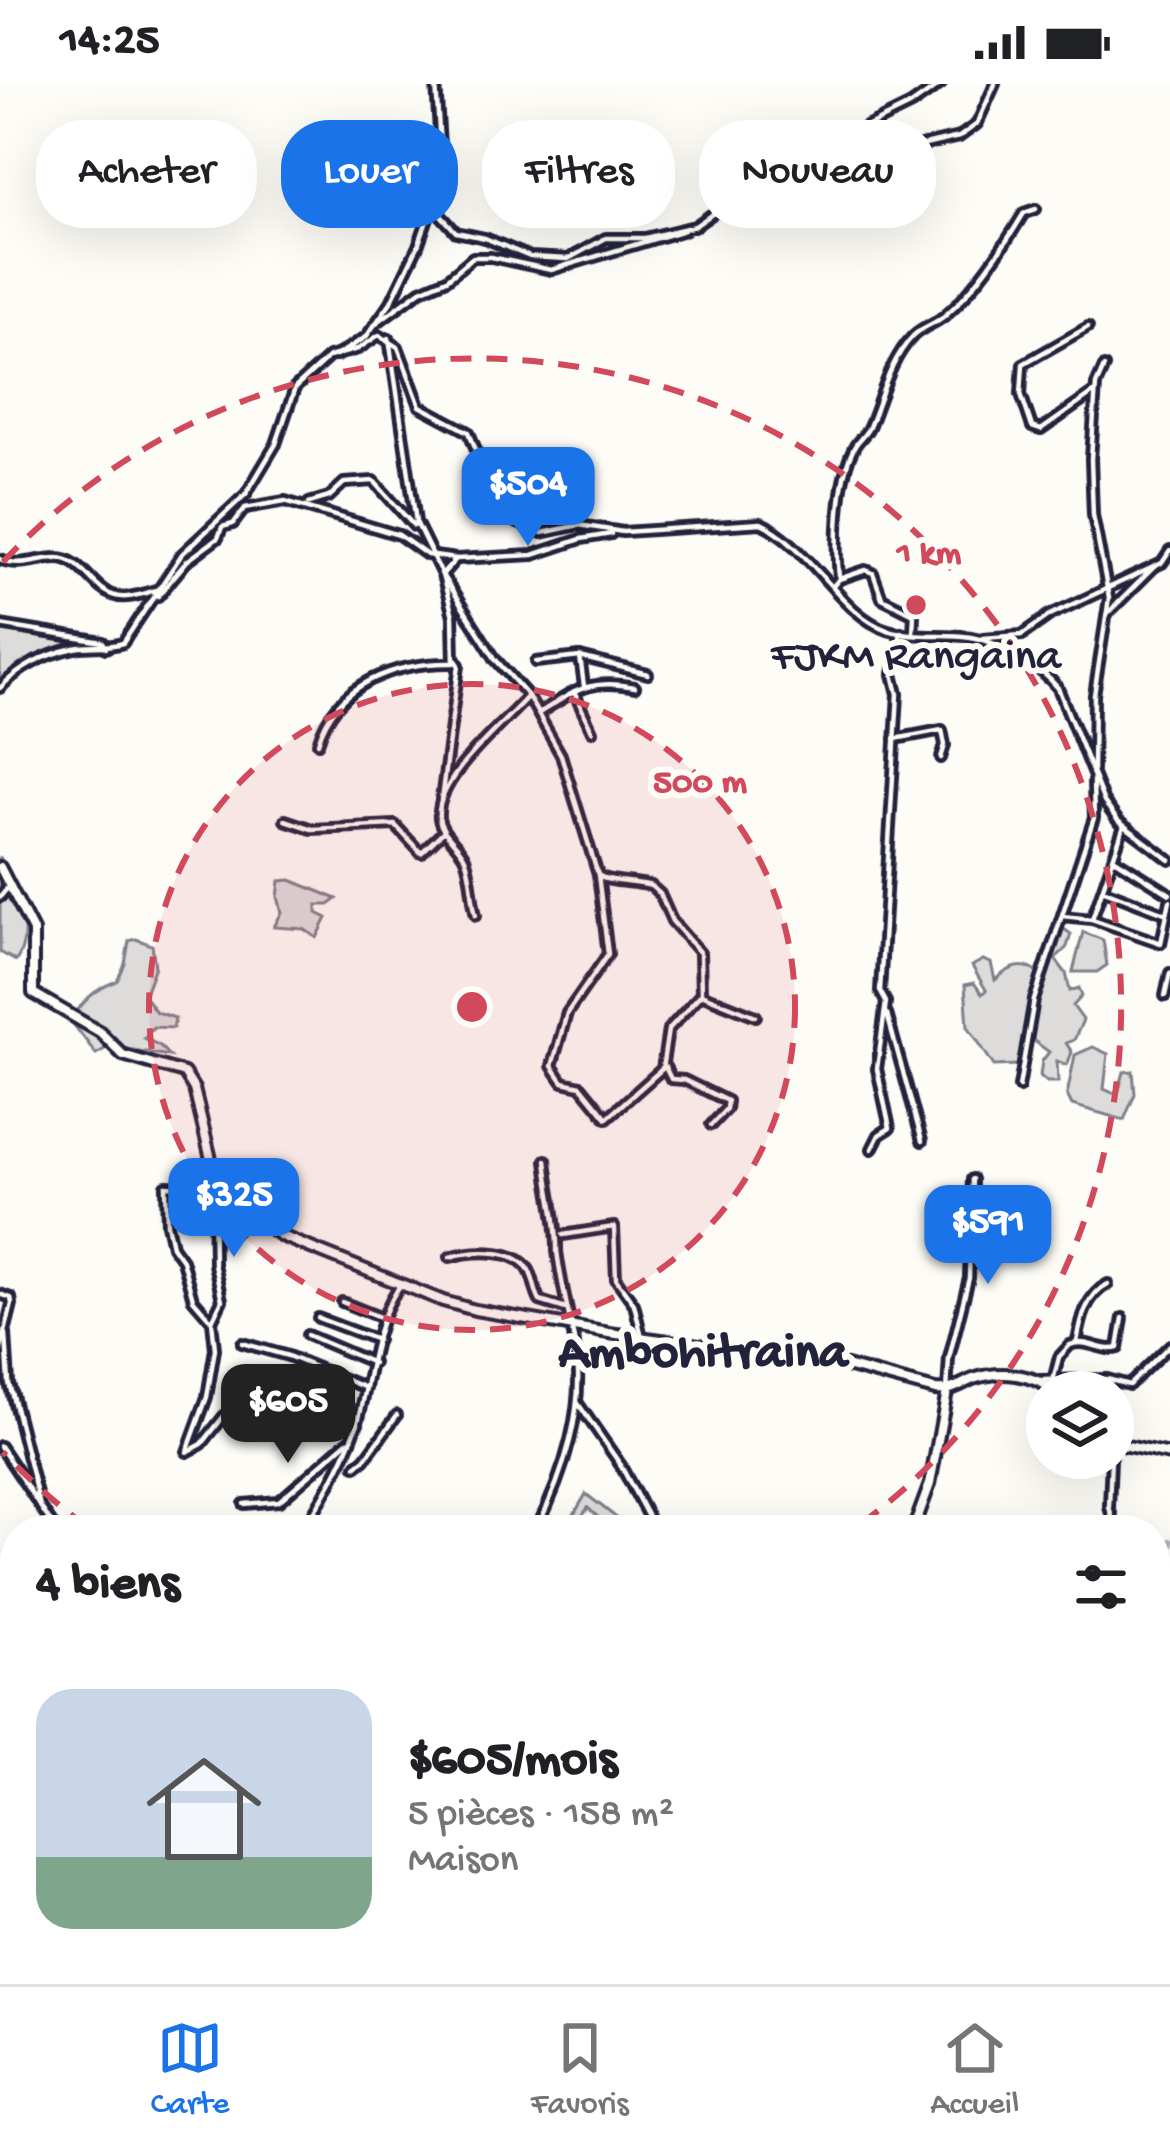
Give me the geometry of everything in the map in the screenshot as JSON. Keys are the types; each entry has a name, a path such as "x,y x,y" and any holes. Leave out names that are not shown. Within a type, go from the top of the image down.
{"street":[{"path":"436,84 438,120"},
{"path":"880,120 941,84"},
{"path":"936,142 958,137 977,124 995,84"},
{"path":"837,582 838,528 847,473 853,449 867,432 878,393 910,339 943,317 1003,249 1024,213 1036,209"},
{"path":"375,324 473,257 551,270 576,266 699,223"},
{"path":"452,228 543,259 568,259 606,238 645,238 695,226"},
{"path":"154,600 182,554 246,494 276,444 296,388 366,338 391,302 423,228"},
{"path":"1088,327 1023,364 1021,394 1032,427 1041,430 1095,392"},
{"path":"336,356 379,335 389,338 398,347 420,406 470,432 498,506 511,520 542,533 579,525 623,532"},
{"path":"389,338 416,522 442,575 496,660 528,696 561,754 598,875 608,954 567,1013 552,1066 563,1082 581,1086 607,1118 662,1069 668,1030 701,994 700,952 672,921 660,894 651,886 607,881 598,875"},
{"path":"1019,1088 1034,1000 1094,818 1094,695 1109,589 1094,515 1095,392 1104,367"},
{"path":"305,505 329,497 351,480 374,481 424,540"},
{"path":"0,688 39,660 79,647 123,643 134,622 187,561 218,538 222,526 233,524 245,508 285,501 399,535 432,556 456,559 526,556 581,538 623,532 761,523 837,582 863,618 901,632 977,638 1022,635 1049,615 1166,561 1170,551"},
{"path":"0,559 39,562 59,557 76,565 110,595 134,596 159,589"},
{"path":"442,575 456,559"},
{"path":"1108,613 1154,567"},
{"path":"837,582 866,570 873,573 882,598 914,614 913,633"},
{"path":"442,575 459,665 440,811 444,831 464,855 476,915"},
{"path":"0,625 103,642 106,648"},
{"path":"901,632 893,674 898,694 881,982 922,1142"},
{"path":"977,638 1048,675 1058,688 1103,802 1124,826 1170,860"},
{"path":"580,657 584,686"},
{"path":"536,662 580,657 648,674"},
{"path":"318,743 326,723 358,685 390,669 449,664 455,658"},
{"path":"539,713 584,686 606,681 635,687"},
{"path":"574,692 592,731"},
{"path":"440,811 447,786 528,696"},
{"path":"895,739 942,730 941,758"},
{"path":"284,820 312,829 395,825 421,853 444,831"},
{"path":"1092,919 1124,826"},
{"path":"1062,916 1092,919 1161,943 1170,898 1114,857"},
{"path":"0,867 33,931 33,993 100,1032 124,1055 184,1073 194,1089 214,1182 214,1264 222,1300 212,1321 211,1380 187,1452 202,1444 224,1416 290,1396"},
{"path":"0,897 10,886"},
{"path":"1102,889 1167,914"},
{"path":"1165,996 1170,974"},
{"path":"701,994 756,1016"},
{"path":"872,1149 879,1135 890,1128 877,1069 886,1008"},
{"path":"664,1062 670,1079 683,1080 727,1101 726,1109 711,1125"},
{"path":"541,1515 576,1418 576,1348 566,1309 557,1251 561,1236 546,1160"},
{"path":"919,1515 930,1484 949,1358 969,1278 972,1179"},
{"path":"214,1182 281,1236 475,1310 835,1363 947,1391 997,1373 1026,1378"},
{"path":"212,1321 193,1299 182,1260 172,1246 166,1186 208,1188 214,1182"},
{"path":"561,1236 614,1227 616,1279 634,1304 642,1336"},
{"path":"450,1257 494,1252 508,1256 527,1266 540,1301 566,1309"},
{"path":"311,1515 358,1424 382,1318 402,1283"},
{"path":"1077,1342 1080,1318 1100,1287 1108,1284"},
{"path":"0,1294 12,1301 0,1352"},
{"path":"343,1302 382,1318"},
{"path":"318,1318 377,1340"},
{"path":"1057,1371 1064,1350 1077,1342 1115,1351 1123,1318"},
{"path":"6,1334 9,1383 40,1506"},
{"path":"307,1335 374,1363"},
{"path":"242,1342 368,1389"},
{"path":"1134,1380 1170,1345"},
{"path":"242,1379 358,1424"},
{"path":"576,1401 620,1464 647,1515"},
{"path":"356,1466 397,1415"},
{"path":"244,1504 279,1501 352,1437"},
{"path":"0,1446 46,1515"},
{"path":"1134,1447 1170,1455"},
{"path":"1110,1479 1111,1515"}],"shaded area":[{"path":"0,621 79,642 33,656 0,682"},
{"path":"0,857 24,923 16,961 0,952"},
{"path":"291,880 337,899 317,905 317,913 327,918 317,938 304,929 274,927 282,912 280,881"},
{"path":"1064,929 1071,934 1067,947 1055,959 1066,973 1070,991 1079,988 1082,996 1073,1006 1083,1020 1074,1040 1066,1043 1072,1052 1067,1065 1057,1061 1058,1082 1047,1082 1040,1076 1049,1052 1033,1040 1019,1065 994,1066 968,1026 965,985 974,983 982,994 986,990 972,966 983,960 991,963 995,980 1017,967 1040,975 1055,932"},
{"path":"1083,932 1103,940 1107,965 1097,972 1073,972"},
{"path":"129,941 152,945 155,966 144,996 156,1012 175,1018 173,1028 153,1027 144,1038 169,1056 110,1046 96,1054 71,1021 90,996 117,981"},
{"path":"1093,1047 1108,1054 1104,1089 1119,1090 1124,1072 1133,1071 1135,1094 1124,1120 1072,1105 1067,1095 1075,1055"},
{"path":"586,1494 613,1515 596,1515 588,1508 583,1515 574,1515"}],"place":[{"name":"FJKM Rangaina","path":"916,605"}],"district":[{"name":"Ambohitraina","path":"703,1347"}]}
